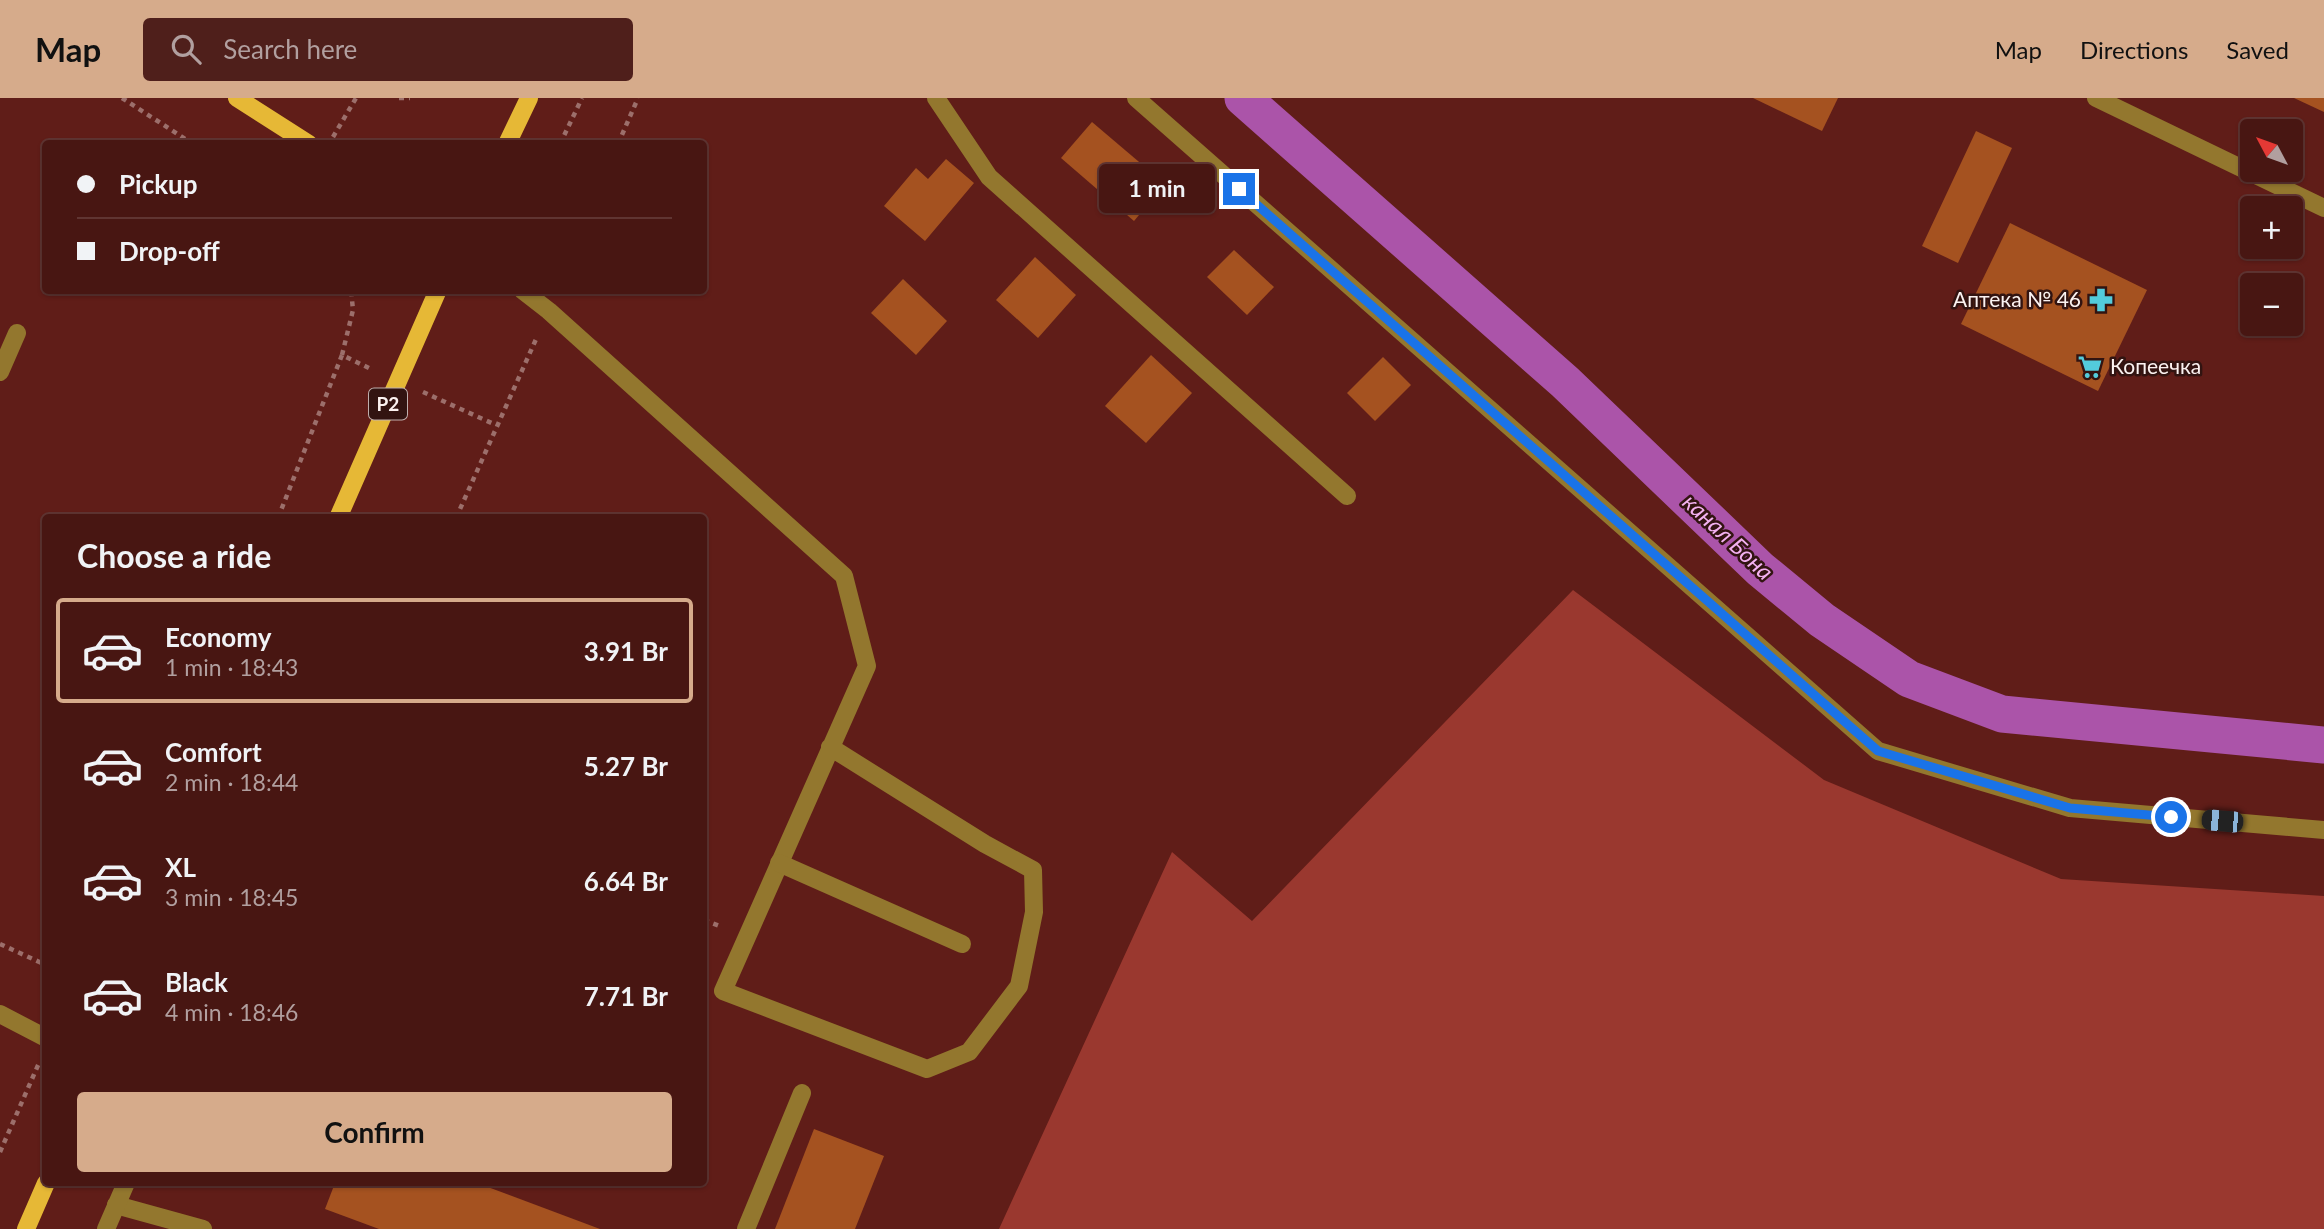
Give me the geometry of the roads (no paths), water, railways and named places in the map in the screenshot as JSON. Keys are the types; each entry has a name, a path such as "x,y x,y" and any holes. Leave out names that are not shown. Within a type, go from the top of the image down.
{"main road":[{"path":"237,98 303,140"},
{"path":"509,140 529,98"},
{"name":"Р2","path":"340,514 436,294"},
{"path":"26,1229 45,1186"}],"lane":[{"path":"936,98 989,177 1347,496"},
{"path":"1136,98 1878,751 2070,808 2324,830"},
{"path":"2096,98 2324,208"},
{"path":"527,294 844,576 867,666 830,747 723,991 927,1069 969,1052 1019,986 1034,912 1033,870 985,844 830,747"},
{"path":"0,372 17,333"},
{"path":"779,863 962,944"},
{"path":"0,1014 42,1036"},
{"path":"746,1229 802,1093"},
{"path":"106,1229 125,1186"},
{"path":"116,1205 203,1229"}],"waterway":[{"name":"канал Бона","path":"1243,98 1565,382 1760,569 1822,620 1909,679 2002,714 2324,745"}],"place":[{"name":"Аптека № 46","path":"2101,300"},
{"name":"Копеечка","path":"2090,367"}]}
